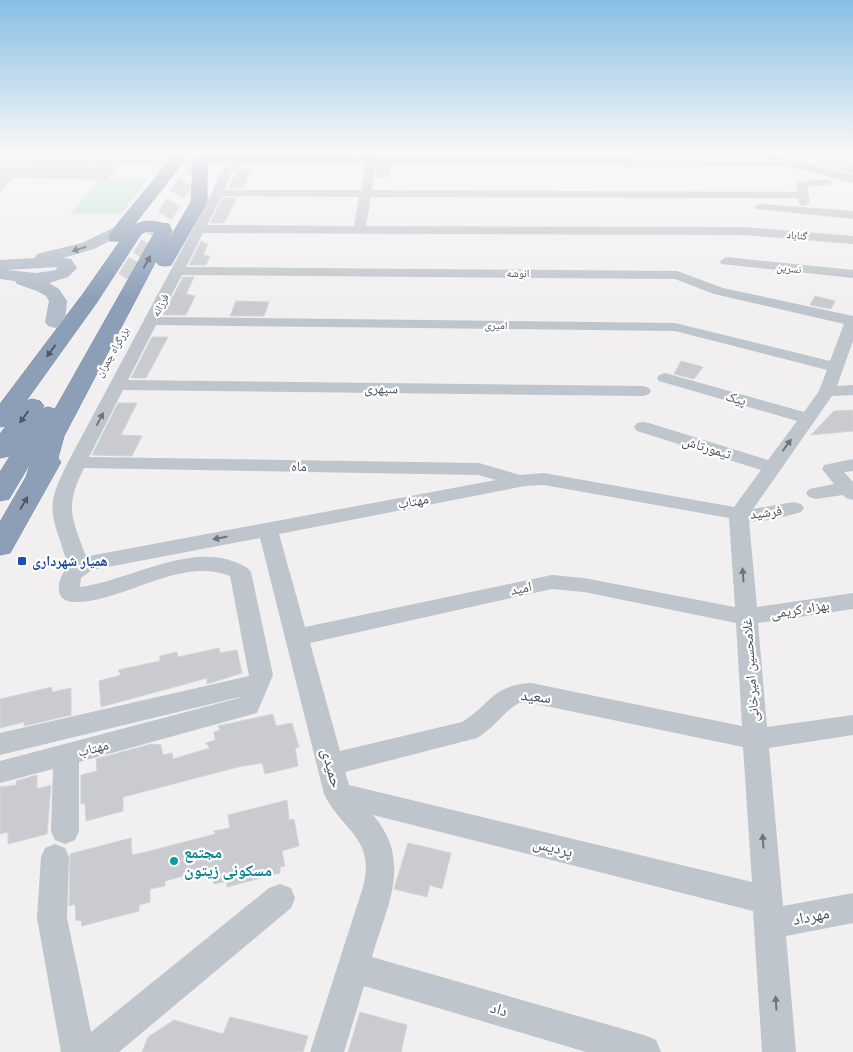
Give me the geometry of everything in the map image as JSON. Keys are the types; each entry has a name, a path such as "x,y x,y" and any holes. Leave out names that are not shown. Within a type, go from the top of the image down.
{"highway":[{"path":"0,396 143,202"},
{"name":"بزرگراه چمران","path":"0,546 199,202"},
{"path":"0,420 90,298 135,231 146,226 163,228 164,231 52,436 39,478"},
{"name":"بزرگراه چمران","path":"0,450 122,278 66,385 0,493"}],"main road":[{"path":"0,264 42,258 72,251 94,244 123,228"},
{"path":"0,264 57,262 64,263 68,268 61,274 46,277 0,275"},
{"path":"0,275 26,281 51,292 58,300 55,322"}],"street":[{"name":"فرزانه","path":"77,462 213,202"},
{"path":"360,229 365,202"},
{"path":"804,202 809,223"},
{"path":"759,207 809,223 853,214"},
{"name":"گناباد","path":"200,229 743,231 783,233 809,223 853,240"},
{"path":"783,233 785,267"},
{"name":"نسرین","path":"726,261 853,274"},
{"name":"انوشه","path":"178,271 677,275 720,291 851,328"},
{"name":"امیری","path":"151,321 676,328 831,379"},
{"path":"739,514 771,466 807,418 831,379 851,328"},
{"name":"پیک","path":"665,378 807,418"},
{"path":"831,379 853,380"},
{"path":"831,379 853,390"},
{"name":"سپهری","path":"119,385 643,391"},
{"name":"تیمورتاش","path":"644,427 771,466"},
{"path":"77,462 66,488 61,507 76,558 87,563"},
{"name":"ماه","path":"77,462 479,469 518,480"},
{"path":"850,491 832,469 853,465"},
{"name":"مهتاب","path":"0,772 248,706 261,675 240,572 232,566 220,564 185,567 79,595 69,593 69,578 76,570 87,563 518,480 544,480 739,514"},
{"path":"816,493 850,491"},
{"name":"فرشید","path":"739,514 757,515 794,508"},
{"name":"غلامحسین امیرخانی","path":"739,514 779,1052"},
{"name":"حمیدی","path":"268,529 338,794 376,842 382,864 381,875 327,1052"},
{"name":"امید","path":"297,637 552,582 584,585 746,617"},
{"name":"بهزاد کریمی","path":"746,617 853,601"},
{"path":"0,744 257,684"},
{"name":"سعید","path":"331,764 476,728 509,695 520,692 755,739 853,725"},
{"path":"66,755 60,844 52,918 78,1052"},
{"name":"پردیس","path":"338,794 769,912"},
{"path":"93,1052 280,898"},
{"name":"مهرداد","path":"769,912 853,908"},
{"name":"داد","path":"353,967 644,1052"}],"green space":[{"path":"80,202 130,202 121,214 70,214"}],"building":[{"path":"221,202 235,202 224,223 210,223"},
{"path":"201,241 208,244 203,255 210,256 206,265 189,265"},
{"path":"183,277 194,277 186,294 195,296 186,315 163,315"},
{"path":"815,296 835,301 831,309 810,305"},
{"path":"236,301 269,302 264,316 230,316"},
{"path":"152,337 168,337 146,378 131,378"},
{"path":"681,361 703,367 694,379 674,374"},
{"path":"118,403 137,403 121,435 142,436 132,456 92,455"},
{"path":"853,410 853,431 811,435 834,411"},
{"path":"219,648 220,653 237,650 242,673 207,684 207,678 101,707 99,681 121,675 118,670 160,661 160,656 177,652 178,657"},
{"path":"52,687 52,692 71,688 71,715 24,726 24,722 0,728 0,699"},
{"path":"273,714 276,726 292,723 299,747 295,748 298,766 265,774 262,763 242,766 123,797 123,811 86,821 85,803 81,804 81,775 97,771 96,759 151,744 161,745 163,755 172,753 173,759 210,748 206,743 215,740 214,732 220,730 218,726"},
{"path":"37,775 37,789 51,785 47,834 8,844 8,832 0,834 0,787 17,785 16,781"},
{"name":"مجتمع مسکونی زیتون","path":"287,800 289,820 294,819 299,846 282,851 285,866 280,867 280,873 227,887 227,881 214,884 212,874 200,877 199,872 165,881 165,886 150,889 150,902 139,905 139,911 82,926 81,920 76,921 75,904 69,906 70,854 131,838 132,855 146,852 215,834 214,831 230,828 228,815"},
{"path":"408,843 451,853 442,889 430,885 427,897 394,889"},
{"path":"360,1012 407,1025 401,1052 348,1052"},
{"path":"230,1017 308,1036 303,1052 142,1052 148,1037 174,1020 223,1034"}],"tunnel":[{"path":"140,257 173,202"},
{"path":"127,279 141,256"}],"place":[{"name":"همیار شهرداری","path":"22,561"},
{"name":"مجتمع مسکونی زیتون","path":"174,861"}]}
